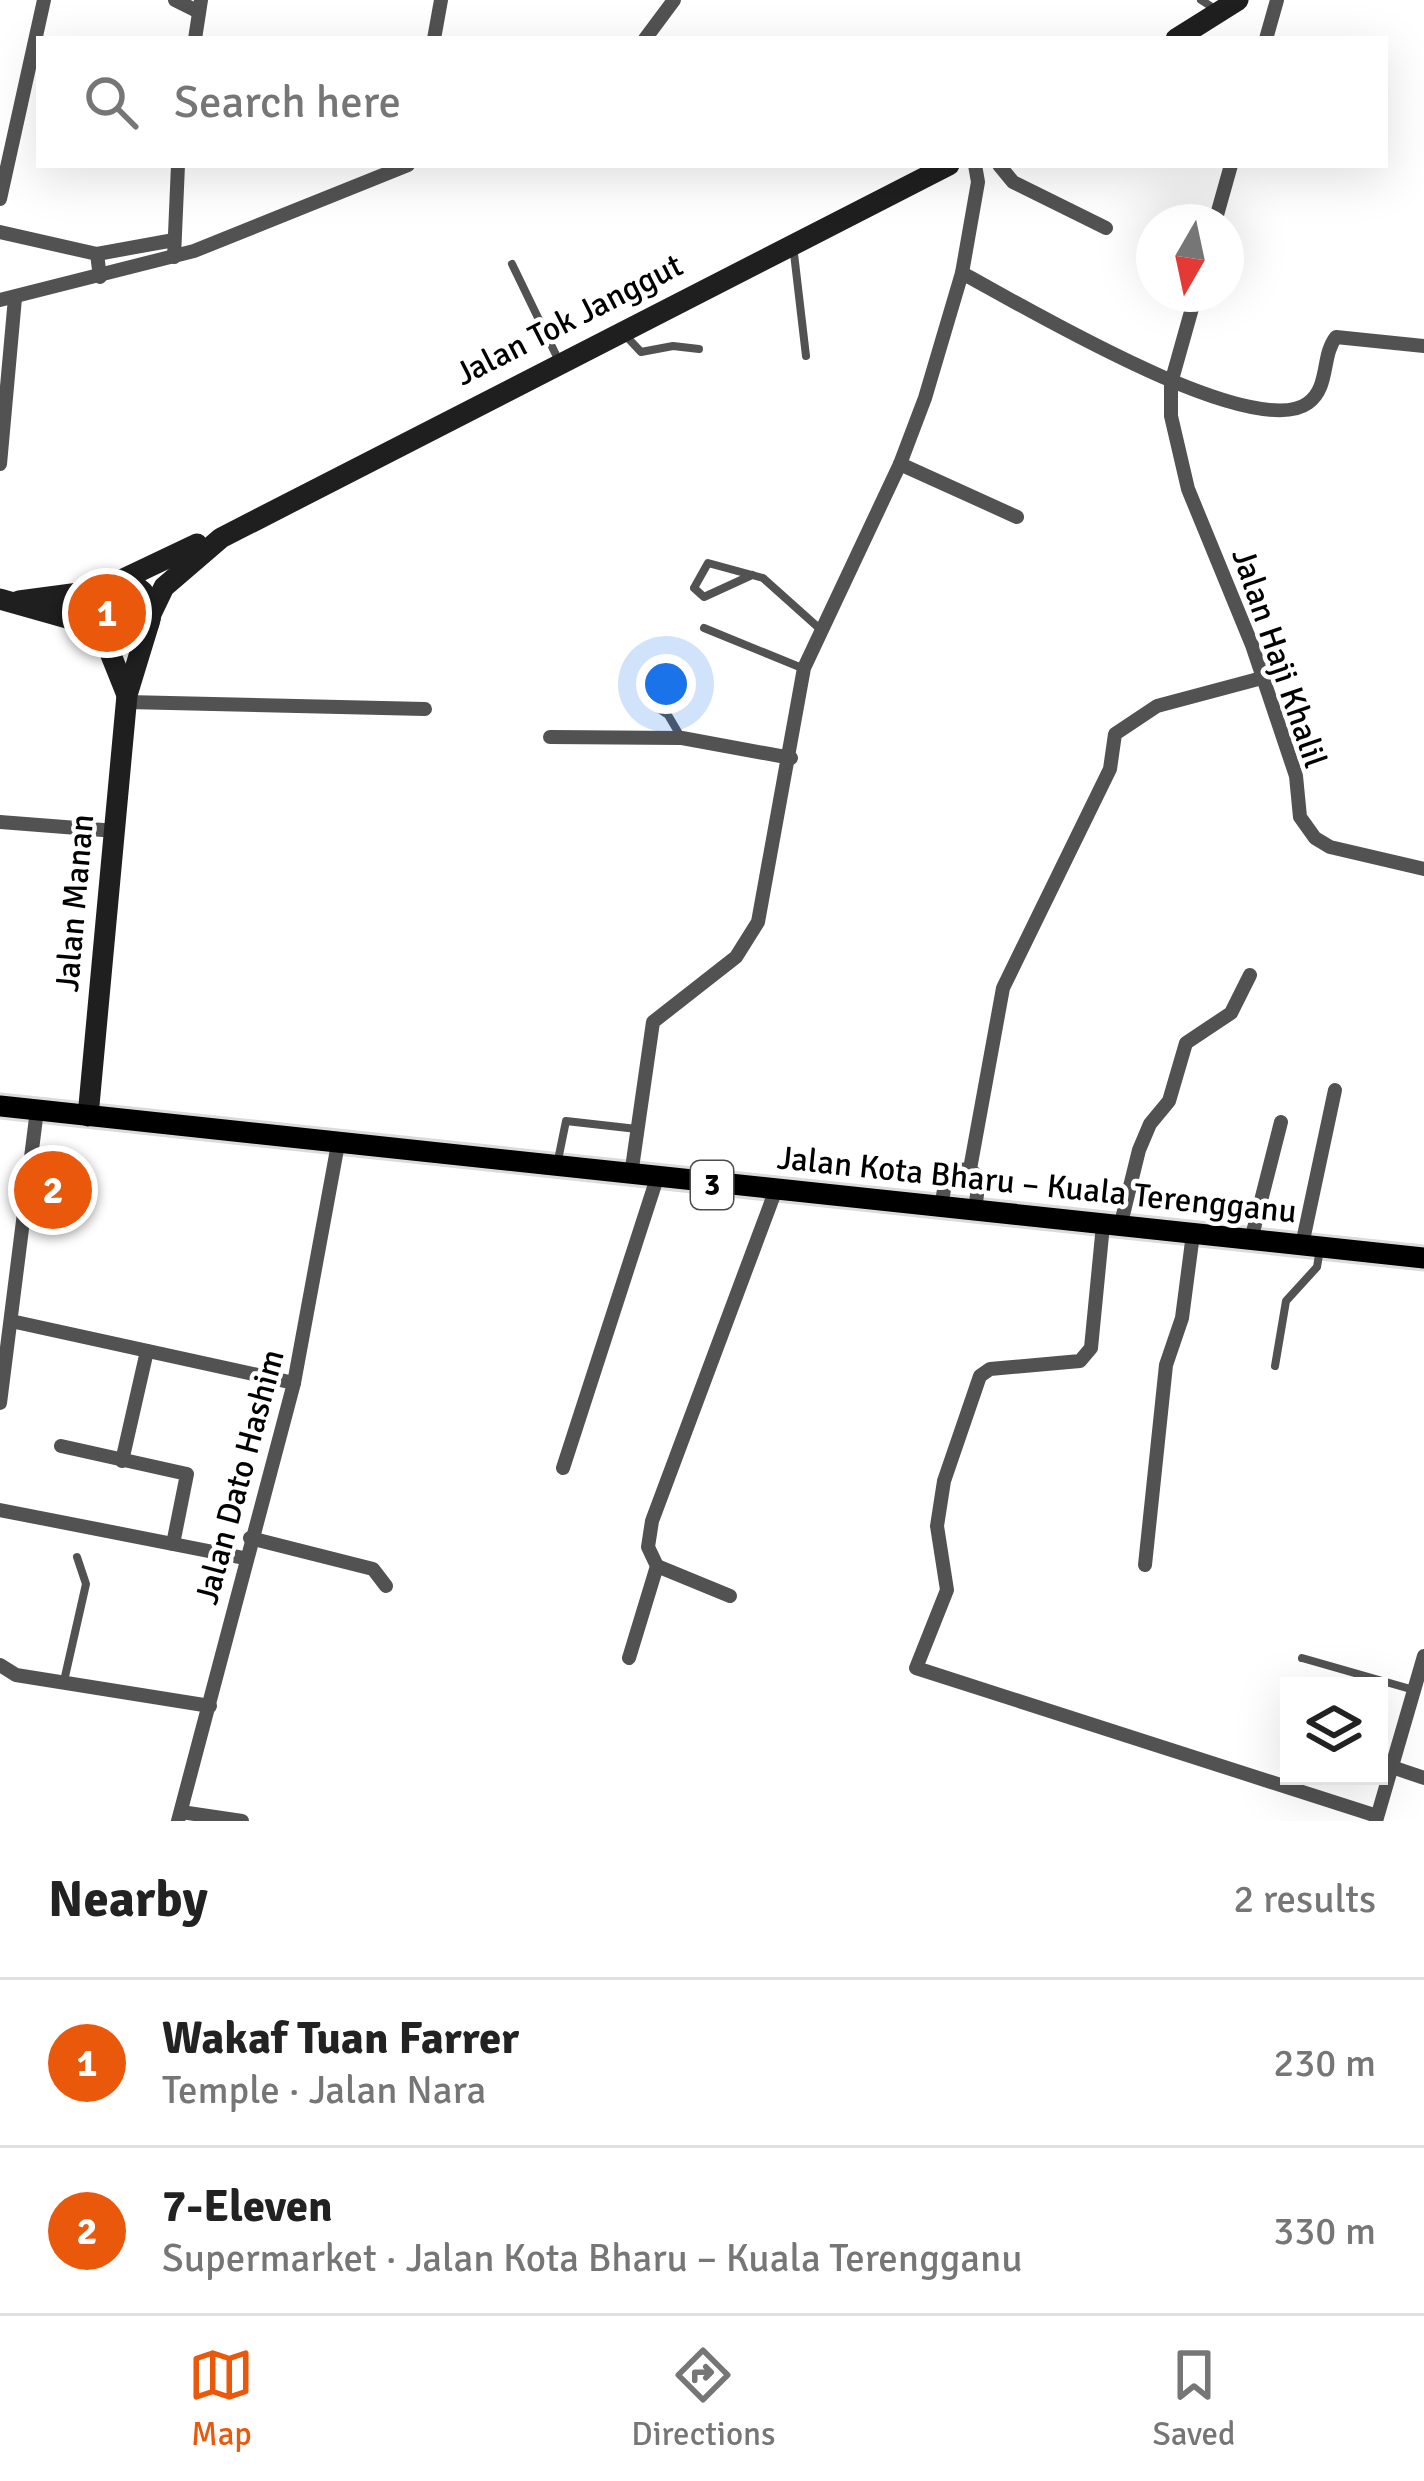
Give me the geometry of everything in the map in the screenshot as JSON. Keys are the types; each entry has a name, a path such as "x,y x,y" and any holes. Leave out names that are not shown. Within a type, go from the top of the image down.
{"main road":[{"path":"1180,36 1219,4"},
{"name":"Jalan Tok Janggut","path":"9,600 107,587 221,538 943,168"},
{"name":"Jalan Tok Janggut","path":"150,619 164,587 221,538"},
{"path":"9,600 128,641 150,619 140,589 107,587 92,607 98,630"},
{"name":"Jalan Manan","path":"88,1116 127,699 150,619"},
{"name":"Jalan Manan","path":"98,630 127,699"},
{"name":"Jalan Kota Bharu – Kuala Terengganu","path":"0,1106 1424,1258"}],"street":[{"path":"36,36 44,0"},
{"path":"175,0 200,6 195,36"},
{"path":"435,36 441,0"},
{"path":"647,36 674,0"},
{"path":"1267,36 1276,0"},
{"path":"0,199 36,36"},
{"path":"174,257 178,168"},
{"path":"0,464 7,299 174,257 400,168"},
{"path":"631,1175 653,1022 736,957 758,922 804,668 900,464 962,273 978,182 976,168"},
{"path":"1001,168 1013,182 1106,228"},
{"path":"1221,204 1230,168"},
{"path":"0,232 97,254 175,240"},
{"path":"97,254 100,278"},
{"path":"962,273 1204,396 1293,410 1316,396 1336,337 1424,346"},
{"path":"1171,383 1191,312"},
{"name":"Jalan Haji Khalil","path":"1171,383 1171,416 1188,489 1296,776 1305,828 1330,848 1424,869"},
{"path":"900,464 1017,517"},
{"path":"970,1169 1003,988 1110,769 1115,734 1157,706 1262,678"},
{"path":"127,699 424,709"},
{"path":"550,737 682,738 791,758"},
{"path":"0,821 116,831"},
{"path":"1250,975 1232,1013 1186,1043 1168,1101 1139,1150 1111,1226 1091,1348 1080,1361 989,1370 980,1376 940,1503 937,1526 947,1590 916,1668 1377,1819 1424,1656"},
{"path":"1311,1246 1336,1090"},
{"path":"0,1403 37,1110"},
{"path":"1251,1240 1282,1122"},
{"name":"Jalan Dato Hashim","path":"180,1816 244,1558 294,1383 338,1144"},
{"path":"941,1208 947,1172 970,1169"},
{"path":"970,1169 979,1178 974,1211"},
{"path":"562,1468 657,1178"},
{"path":"629,1658 657,1566 648,1547 652,1520 775,1192"},
{"path":"1145,1564 1166,1365 1182,1318 1193,1234"},
{"path":"11,1321 294,1383"},
{"path":"122,1461 147,1351"},
{"path":"61,1446 187,1474 173,1544"},
{"path":"0,1510 244,1558"},
{"path":"250,1538 373,1569 386,1586"},
{"path":"657,1566 730,1596"},
{"path":"0,1666 16,1675 210,1706"},
{"path":"1392,1766 1424,1778"},
{"path":"180,1816 242,1821"}],"lane":[{"path":"792,243 798,256 806,356"},
{"path":"512,264 559,361"},
{"path":"623,329 641,352 673,346 699,349"},
{"path":"752,575 704,597 694,588 708,563 752,575 763,578 820,629"},
{"path":"704,628 804,668"},
{"path":"650,703 668,715 682,738"},
{"path":"557,1167 566,1121 638,1129"},
{"path":"1275,1366 1286,1301 1317,1267 1311,1246"},
{"path":"64,1683 86,1584 77,1557"},
{"path":"1302,1658 1414,1690"}],"place":[{"name":"Wakaf Tuan Farrer","path":"107,613"},
{"name":"7-Eleven","path":"53,1190"}]}
